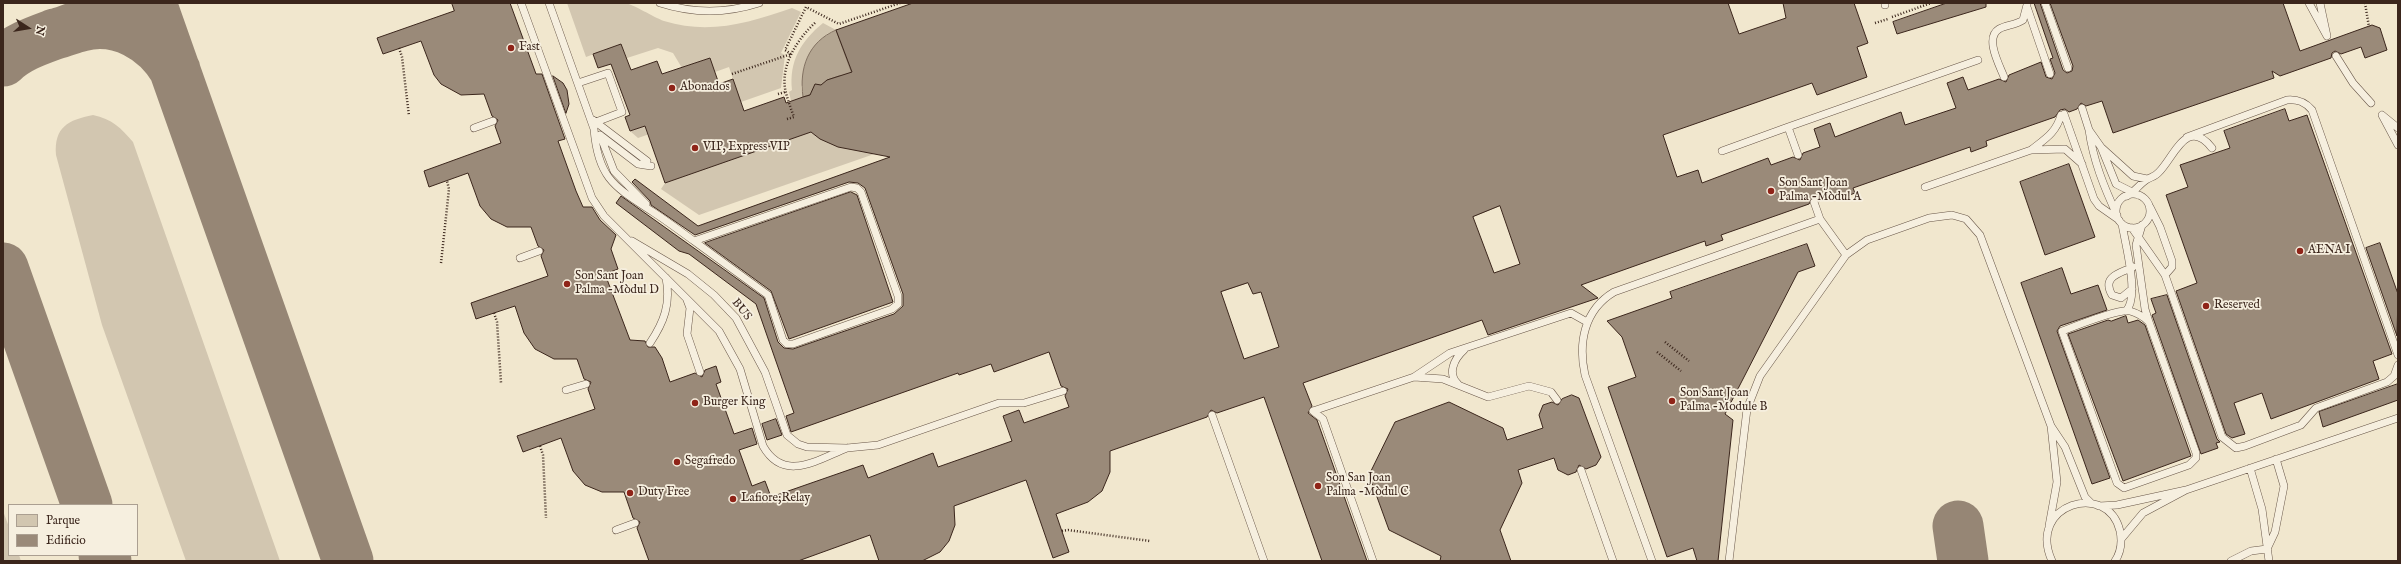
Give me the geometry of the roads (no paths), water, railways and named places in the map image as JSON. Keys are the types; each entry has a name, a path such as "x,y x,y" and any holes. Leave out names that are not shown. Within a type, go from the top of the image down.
{"lane":[{"path":"521,3 586,187 598,209 719,332 730,348 740,369 763,446 769,455 786,467 800,466 847,448 878,445 999,403 1024,403 1063,391"},
{"path":"549,3 593,123 600,135 614,171 652,212"},
{"path":"660,3 691,12 705,13 731,10 759,3"},
{"path":"2045,3 2068,68"},
{"path":"2309,3 2328,38 2320,3"},
{"path":"2026,4 2050,74"},
{"path":"2004,77 1994,50 1994,36 1999,29 2023,20 2026,4"},
{"path":"2336,56 2353,83 2371,103"},
{"path":"1722,151 1978,60"},
{"path":"578,83 608,73 622,112 593,123"},
{"path":"2089,130 2101,147 2127,172 2133,176 2147,179 2155,177 2161,171 2181,141 2187,137 2288,100 2294,99 2307,104 2312,110 2398,355"},
{"path":"2082,108 2089,130 2092,151 2106,193 2120,219"},
{"path":"2398,128 2380,112 2398,145"},
{"path":"1925,187 2031,150 2052,135 2057,129 2063,114 2094,199 2099,206 2132,228 2165,275 2222,436 2236,448 2301,425 2316,408 2387,382 2394,376 2398,364"},
{"path":"474,128 493,121"},
{"path":"593,123 649,163 638,164 600,135"},
{"path":"593,123 595,146 608,178 624,194 694,241 768,295 783,340 788,344 892,308 898,304 898,296 861,192 857,188 851,187 694,241"},
{"path":"1788,127 1798,155"},
{"path":"2187,137 2200,137 2212,148"},
{"path":"2101,147 2116,184 2132,194 2143,197 2150,207 2160,227 2172,261 2172,267 2165,275"},
{"path":"2031,150 2065,149 2082,164"},
{"path":"2126,311 2131,305 2132,289 2120,219 2119,204 2147,179"},
{"path":"1814,202 1820,219 1846,255"},
{"path":"2149,322 2141,316 2126,311 2096,319 2062,331 2117,483 2124,488 2189,465 2196,458 2145,309 2136,244 2142,225 2149,217 2150,207"},
{"path":"1729,561 1744,426 1752,392 1760,376 1846,255 1867,240 1945,214 1960,216 1971,223 1986,251 2051,426 2065,447 2085,497 2114,518 2122,538 2121,548 2115,561"},
{"path":"1652,561 1585,375 1581,357 1582,340 1587,322 1604,298 1614,292 1820,219"},
{"path":"2132,228 2142,225"},
{"name":"BUS","path":"623,235 688,274 714,295 736,318 765,372 787,435 791,440 807,447 847,448"},
{"path":"520,258 539,251"},
{"path":"2132,289 2122,298 2116,297 2109,290 2110,279 2114,274 2135,266 2138,259"},
{"path":"650,343 657,333 668,307 669,294 666,278"},
{"path":"687,300 690,308 687,334 700,372"},
{"path":"1373,561 1323,419 1313,411 1414,377 1450,353 1571,312 1587,322"},
{"path":"1460,386 1453,376 1454,363 1467,348"},
{"path":"1414,377 1437,377 1488,398 1524,387 1533,387 1551,392 1556,400"},
{"path":"566,390 586,384"},
{"path":"1212,415 1264,561"},
{"path":"2049,526 2054,517 2071,505 2117,505 2186,490 2398,418"},
{"path":"2051,426 2057,482 2046,538 2048,551 2052,561"},
{"path":"2267,549 2275,532 2284,486 2276,459"},
{"path":"2250,468 2262,509 2269,561"},
{"path":"1581,470 1614,561"},
{"path":"2122,538 2143,513 2186,490"},
{"path":"616,530 635,523"},
{"path":"2231,561 2251,551 2267,549"}],"place":[{"name":"Fast","path":"511,48"},
{"name":"Abonados","path":"672,88"},
{"name":"VIP, Express VIP","path":"695,148"},
{"name":"Son Sant Joan Palma -Mòdul A","path":"1771,191"},
{"name":"AENA I","path":"2300,251"},
{"name":"Son Sant Joan Palma -Mòdul D","path":"567,284"},
{"name":"Reserved","path":"2206,306"},
{"name":"Son Sant Joan Palma -Module B","path":"1672,401"},
{"name":"Burger King","path":"695,403"},
{"name":"Segafredo","path":"677,462"},
{"name":"Son San Joan Palma -Mòdul C","path":"1318,486"},
{"name":"Duty Free","path":"630,493"},
{"name":"Lafiore;Relay","path":"733,499"}]}
